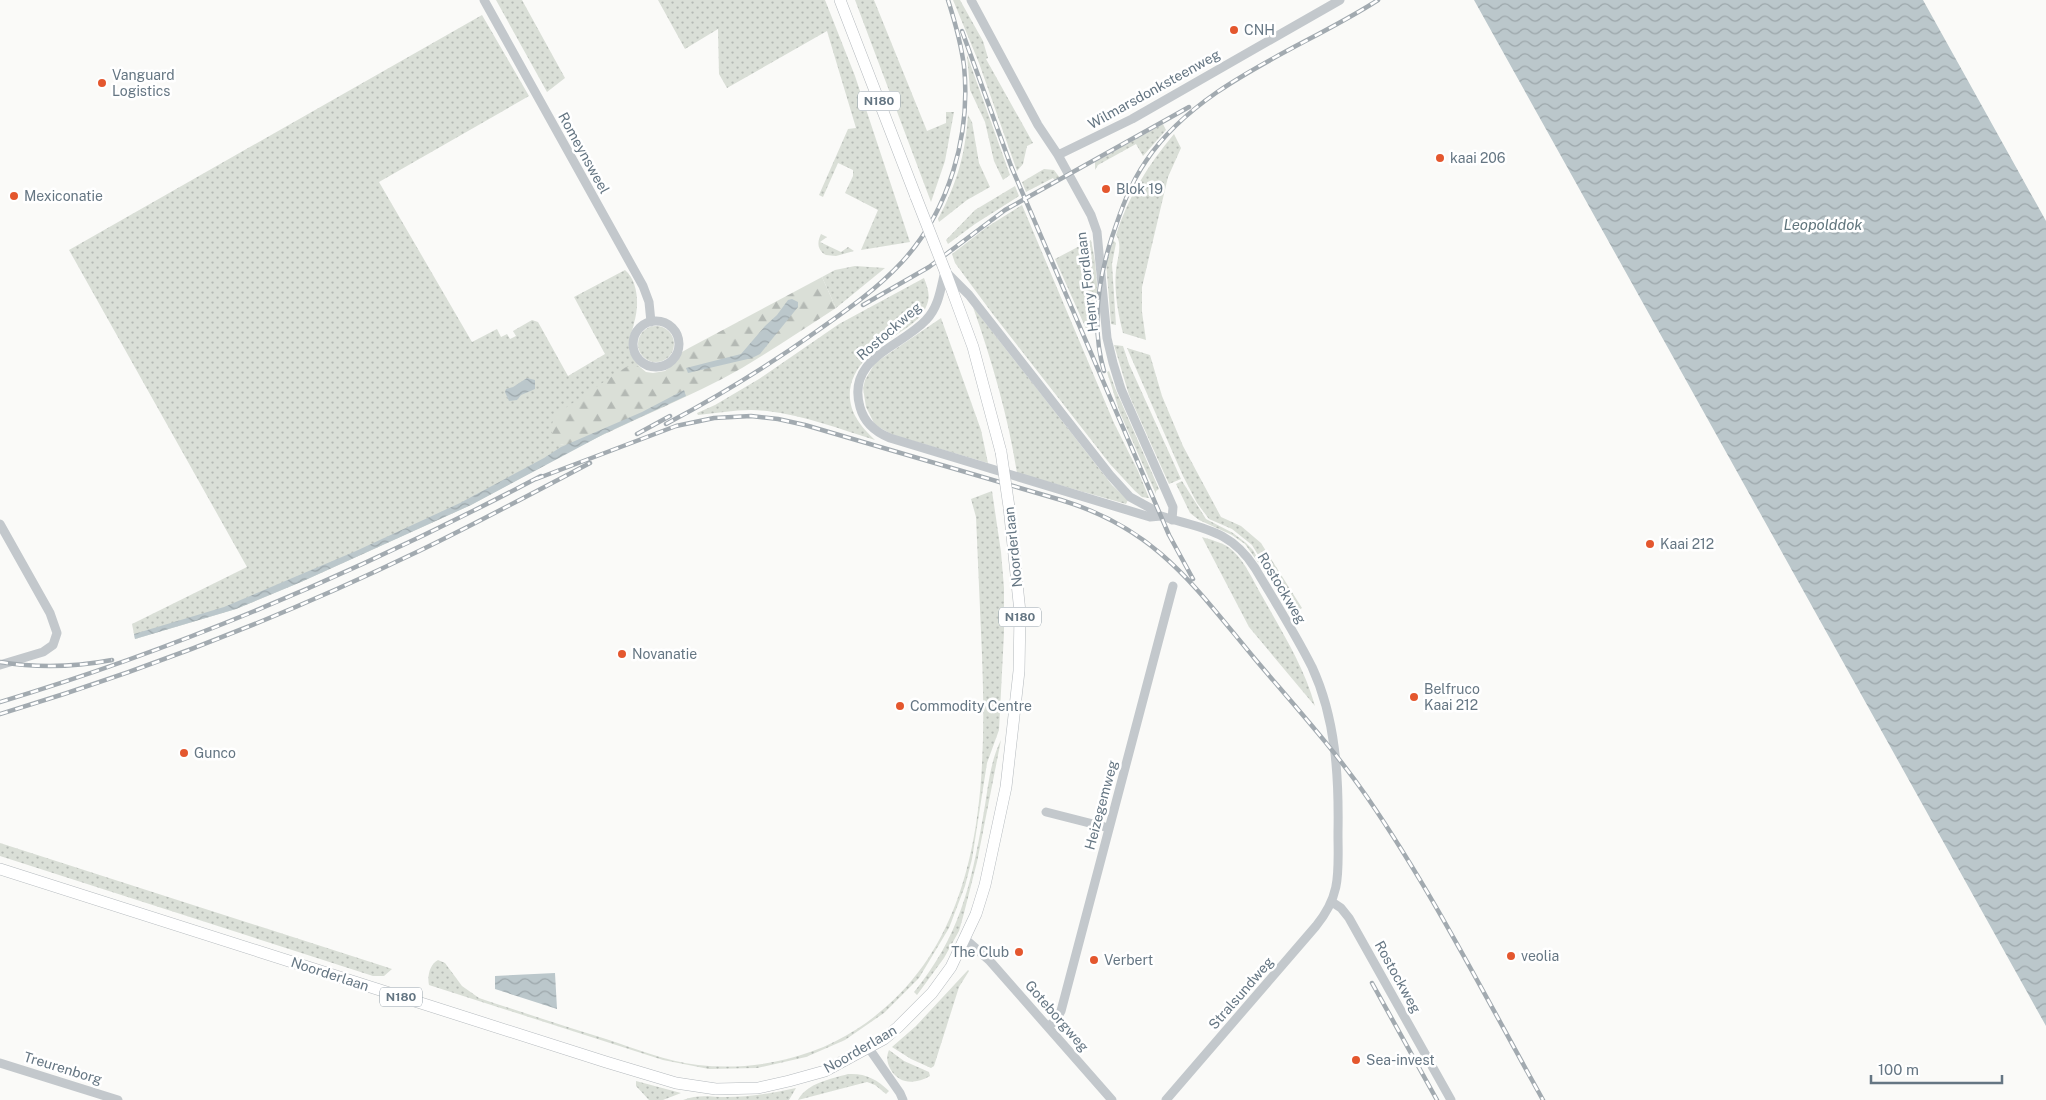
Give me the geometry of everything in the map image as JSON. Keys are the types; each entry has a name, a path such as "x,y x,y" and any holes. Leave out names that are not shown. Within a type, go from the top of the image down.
{"main road":[{"name":"Noorderlaan","path":"0,869 638,1072 676,1082 716,1089 758,1088 789,1082 825,1071 884,1039 923,1003 951,966 976,914 985,885 1006,787 1019,671 1020,612 1001,452 973,347 841,2"}],"street":[{"name":"Romeynsweel","path":"484,0 643,286 649,302 651,322"},
{"name":"Henry Fordlaan","path":"971,0 1038,125 1058,155 1091,215 1101,264 1107,338 1113,363 1121,389 1173,507 1172,520"},
{"name":"Wilmarsdonksteenweg","path":"1058,155 1139,115 1340,0"},
{"name":"Rostockweg","path":"945,270 936,303 926,321 879,354 867,365 857,389 862,414 870,426 878,433 890,438 1150,516 1157,515 1220,535 1240,548 1265,584 1312,668 1331,726 1338,770 1338,874 1337,888 1332,902 1341,908 1349,918 1451,1100"},
{"name":"Noorderlaan","path":"945,270 969,295 1110,475 1130,497 1152,509 1157,515"},
{"path":"651,322 665,323 671,327 678,340 676,354 672,360 658,367 644,363 634,351 633,344 638,330 651,322"},
{"path":"0,524 50,613 57,633 53,645 43,652 0,666"},
{"name":"Heizegemweg","path":"1048,1028 1061,1011 1173,586"},
{"path":"1046,812 1109,828"},
{"name":"Stralsundweg","path":"1166,1100 1316,926 1332,902"},
{"name":"Goteborgweg","path":"965,939 989,960 1112,1100"},
{"path":"868,1047 900,1092 903,1100"},
{"name":"Treurenborg","path":"0,1063 118,1100"}],"green space":[{"path":"496,0 522,0 565,78 547,92"},
{"path":"658,0 825,0 855,76 910,242 861,250 878,210 845,193 853,176 853,170 838,163 823,197 819,195 848,129 856,128 827,31 727,88 719,74 718,29 685,49"},
{"path":"855,0 874,0 927,131 946,123 946,112 954,112 945,161 931,202"},
{"path":"953,0 960,0 983,41 988,58 986,59 1033,143 1027,146 1023,164 1017,171 979,63"},
{"path":"482,15 529,96 379,182 472,342 497,329 501,337 507,334 510,339 516,336 513,331 532,320 538,322 568,376 605,354 574,297 625,270 633,281 637,295 636,317 629,340 629,349 640,367 626,367 560,444 576,448 471,505 301,582 236,609 135,639 132,624 247,567 69,250"},
{"path":"967,55 1010,175 1003,180 994,161 985,122 970,90"},
{"path":"968,115 972,122 979,163 990,187 967,200 939,222 938,219 959,169 965,143"},
{"path":"1163,124 1166,130 1143,156 1136,144 1098,165 1095,170 1095,162"},
{"path":"1174,134 1181,148 1168,177 1142,287 1142,312 1146,340 1123,333 1116,294 1119,243 1116,235 1126,208 1140,182"},
{"path":"1044,169 1054,170 1060,178 1055,181 1053,178 1026,192 1022,182"},
{"path":"1015,186 1019,196 948,244 946,240 975,210"},
{"path":"1022,205 1114,423 1149,498 1142,497 1135,491 1110,464 955,263 952,254 987,227"},
{"path":"821,234 827,237 820,242 841,252 848,247 854,251 836,256 826,255 819,246"},
{"path":"1091,240 1095,261 1100,318 1089,319 1087,331 1055,259"},
{"path":"1113,240 1116,243 1112,264 1116,325 1111,324 1106,262"},
{"path":"855,266 885,268 836,308 822,277 835,270"},
{"path":"822,277 836,308 742,368 576,448 560,444 553,439 551,427 555,415 626,367 640,367 646,372 653,373 665,371 676,362 682,352"},
{"path":"924,278 929,296 928,303 922,314 917,320 870,354 857,370 853,380 850,398 853,411 860,424 875,440 808,419 767,411 740,410 698,415 697,413 715,405 759,379 839,324"},
{"path":"973,307 1112,485 1128,500 1126,504 1017,473 999,389"},
{"path":"941,318 981,430 988,463 893,435 875,425 866,407 863,388 865,380 875,363"},
{"path":"656,326 668,332 674,344 668,356 656,362 644,356 638,344 644,332"},
{"path":"1114,345 1123,346 1129,364 1181,479 1169,484 1129,395"},
{"path":"1127,348 1150,355 1162,396 1183,446 1221,517 1241,526 1261,543 1302,608 1299,610 1272,578 1252,545 1232,529 1209,519 1197,503 1183,476"},
{"path":"1109,371 1159,489 1156,491 1156,494 1120,413 1107,372"},
{"path":"1182,481 1206,519 1233,533 1246,543 1253,550 1267,575 1245,544 1232,535 1199,520 1190,513 1176,484"},
{"path":"992,491 1004,588 1004,633 999,730 987,763 972,859 965,886 949,928 919,978 884,1013 845,1040 806,1057 757,1068 709,1069 663,1060 429,985 430,971 433,964 438,960 445,963 462,986 479,998 663,1058 698,1065 719,1066 760,1064 801,1055 820,1048 857,1029 899,995 930,955 953,910 969,862 978,811 982,759 983,706 976,517 971,499"},
{"path":"1202,537 1230,548 1246,567 1299,663 1315,706 1249,627"},
{"path":"1001,740 977,862 959,931 944,958 917,995 914,992 942,951 961,910 973,866 991,768"},
{"path":"0,843 392,969 384,976 373,976 0,856"},
{"path":"968,970 959,987 934,1066 931,1068 911,1059 892,1047 916,1026"},
{"path":"889,1050 904,1061 929,1072 930,1076 914,1082 904,1081 899,1078 889,1065 887,1058"},
{"path":"848,1074 870,1078 880,1083 889,1091 886,1094 875,1085 867,1082 798,1100 807,1089 827,1080"},
{"path":"636,1081 681,1093 663,1100 649,1100 636,1086"},
{"path":"796,1088 789,1100 683,1100 699,1096 753,1095"}],"water":[{"name":"Leopolddok","path":"1474,0 1923,0 2046,221 2046,1026"},
{"path":"792,299 798,302 798,307 760,354 752,358 688,373 686,368 741,354 777,315 788,300"},
{"path":"527,378 535,380 535,389 521,395 517,400 509,401 505,392 506,389"},
{"path":"684,390 686,396 604,434 471,505 301,582 236,609 135,639 134,634 224,607 356,551 460,503 561,447 642,412"},
{"path":"555,973 557,1009 495,989 495,976"}],"railway":[{"path":"666,424 724,391 799,344 861,299 902,262 918,242 944,196 960,145 964,119 964,66 948,0"},
{"path":"1104,371 1100,354 1097,320 1103,270 1122,207 1146,161 1168,134 1194,110 1222,89 1378,0"},
{"path":"962,31 1011,166 1169,535 1193,579"},
{"path":"863,305 929,267 1005,210 1189,107"},
{"path":"637,434 670,416"},
{"path":"536,479 676,426 714,418 751,416 805,425 1061,500 1094,512 1123,527 1148,544 1192,584 1313,726 1354,779 1391,833 1437,908 1543,1100"},
{"path":"0,714 160,661 317,598 441,540 590,463"},
{"path":"0,702 140,656 276,602 410,542 541,476"},
{"path":"0,662 56,666 112,660"},
{"path":"1372,983 1437,1100"}],"place":[{"name":"CNH","path":"1234,30"},
{"name":"Vanguard Logistics","path":"102,83"},
{"name":"kaai 206","path":"1440,158"},
{"name":"Blok 19","path":"1106,189"},
{"name":"Mexiconatie","path":"14,196"},
{"name":"Kaai 212","path":"1650,544"},
{"name":"Novanatie","path":"622,654"},
{"name":"Belfruco Kaai 212","path":"1414,697"},
{"name":"Commodity Centre","path":"900,706"},
{"name":"Gunco","path":"184,753"},
{"name":"The Club","path":"1019,952"},
{"name":"veolia","path":"1511,956"},
{"name":"Verbert","path":"1094,960"},
{"name":"Sea-invest","path":"1356,1060"}]}
